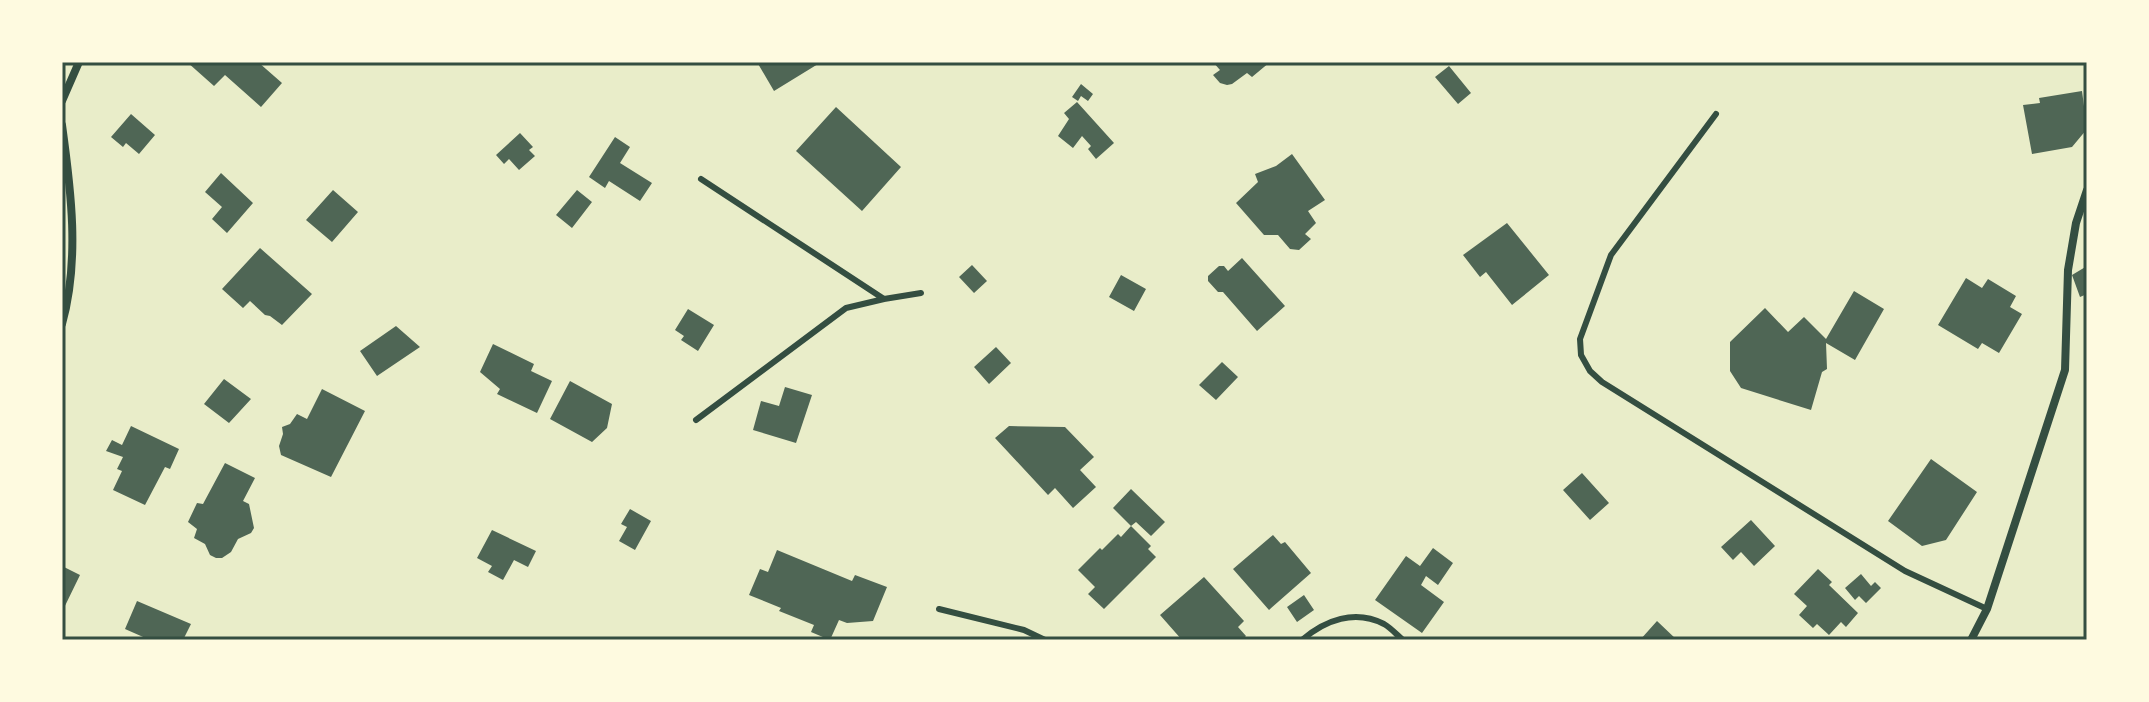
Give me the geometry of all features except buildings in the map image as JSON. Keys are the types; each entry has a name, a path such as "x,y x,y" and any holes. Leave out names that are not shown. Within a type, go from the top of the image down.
{"street":[{"path":"62,101 79,62"},
{"path":"62,125 72,194 71,294 62,324"},
{"path":"1971,640 1987,609 2065,370 2068,270 2076,223 2087,190"}],"lane":[{"path":"1716,114 1611,255 1580,339 1581,355 1590,371 1602,382 1905,571 1987,609"},
{"path":"701,179 884,299"},
{"path":"696,420 846,308 921,293"},
{"path":"939,609 1024,630 1045,640"},
{"path":"1302,640 1314,630 1346,616 1383,623 1403,640"}]}
